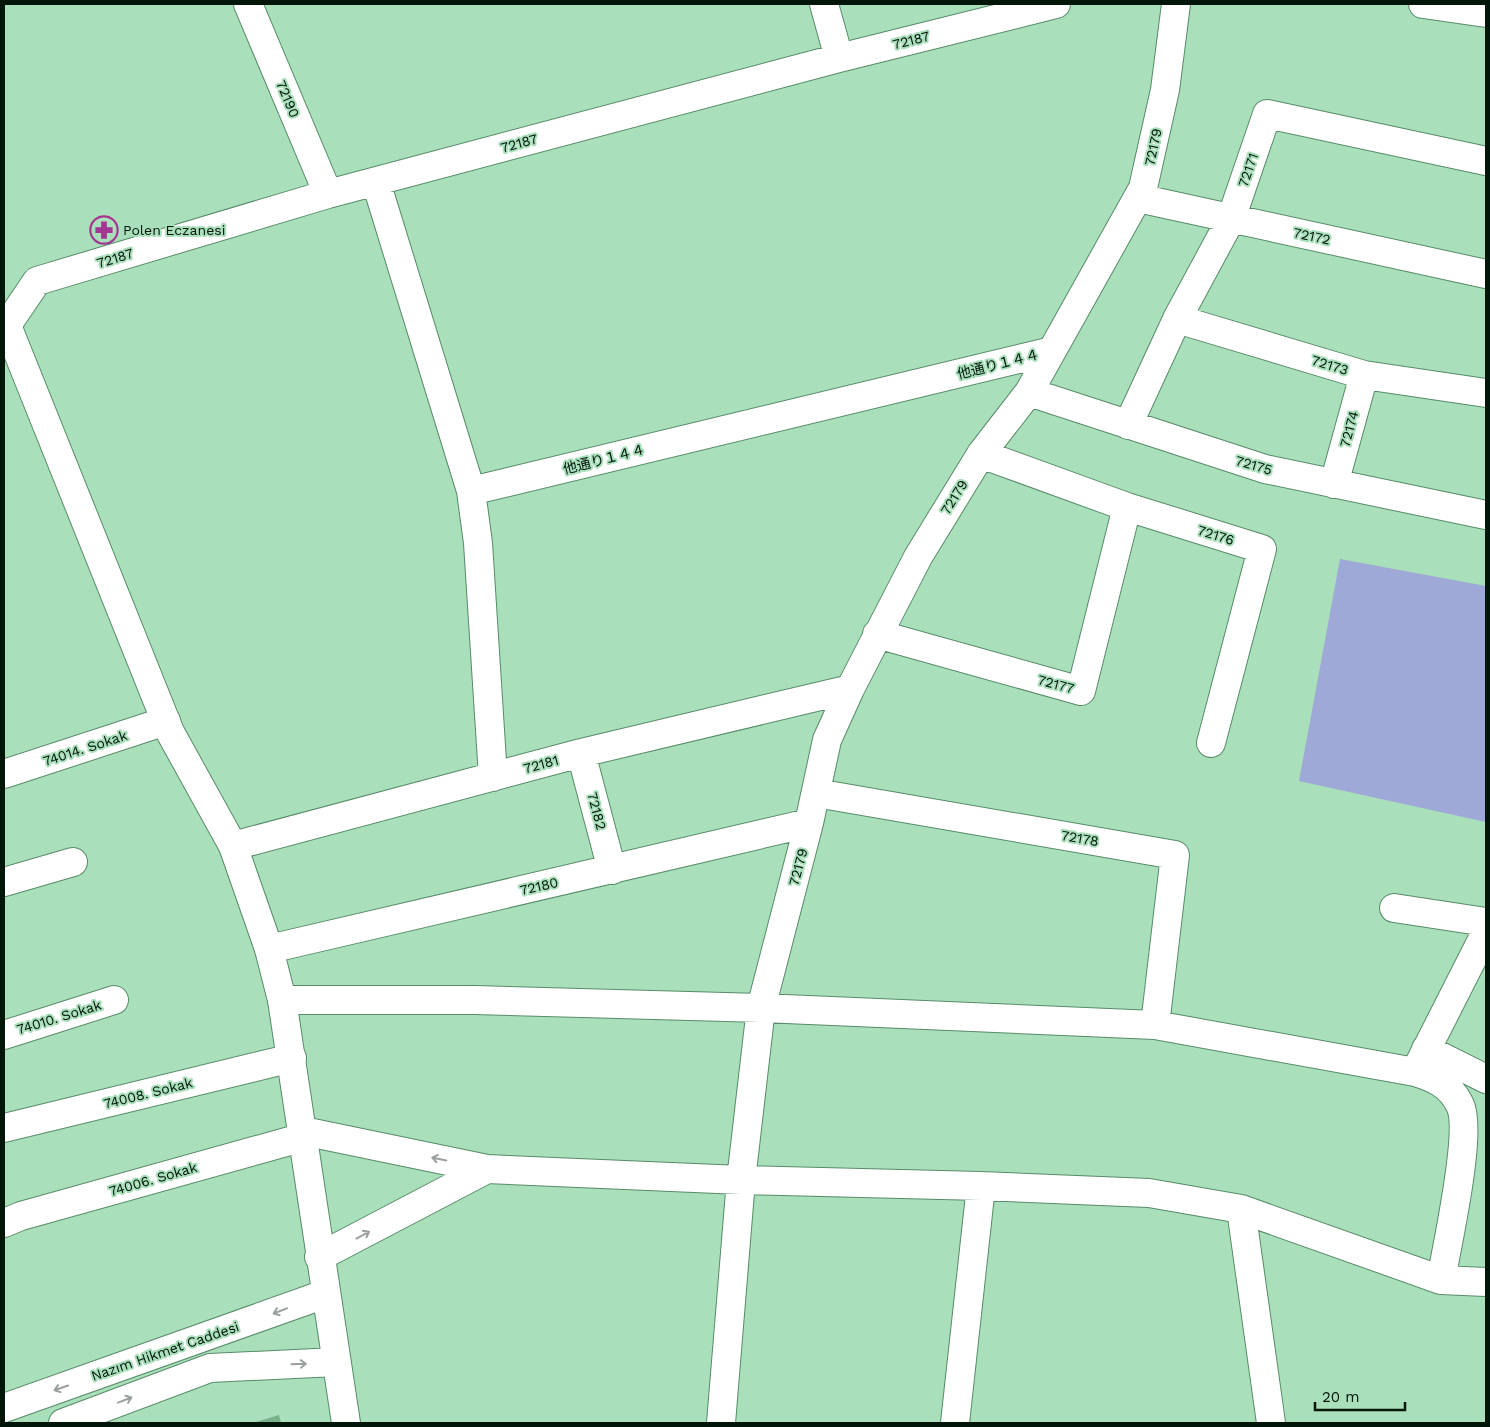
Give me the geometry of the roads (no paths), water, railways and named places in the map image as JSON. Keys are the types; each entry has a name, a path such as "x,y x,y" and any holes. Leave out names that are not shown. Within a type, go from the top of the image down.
{"street":[{"name":"72190","path":"248,4 328,194"},
{"path":"824,4 839,58"},
{"name":"72187","path":"7,330 37,281 328,194 1014,10 1056,4"},
{"name":"72179","path":"721,1423 742,1180 761,1008 809,823 827,740 877,634 918,556 981,454 1029,392 1144,188 1165,90 1176,4"},
{"path":"1423,4 1450,6 1486,13"},
{"name":"72171","path":"1128,425 1178,319 1231,219 1267,114 1486,161"},
{"path":"376,182 471,491 478,543 493,777"},
{"name":"72172","path":"1138,198 1486,274"},
{"name":"72173","path":"1178,319 1364,375 1486,393"},
{"path":"7,330 166,721 233,846 269,949 282,1000 292,1058 346,1423"},
{"name":"他通り１４４","path":"471,491 1052,351"},
{"name":"72174","path":"1334,484 1364,375"},
{"name":"72175","path":"1029,392 1265,469 1486,515"},
{"name":"72176","path":"981,454 1127,507 1262,549 1211,743"},
{"name":"72177","path":"877,634 1081,691 1127,507"},
{"name":"72181","path":"233,846 581,753 850,689"},
{"name":"74014. Sokak","path":"4,774 166,721"},
{"name":"72182","path":"581,753 612,870"},
{"name":"72178","path":"816,793 1175,854 1155,1026"},
{"name":"72180","path":"269,949 809,823"},
{"path":"4,882 73,862"},
{"path":"1394,908 1486,922"},
{"path":"1421,1061 1483,945"},
{"name":"74010. Sokak","path":"4,1035 114,1000"},
{"path":"282,1000 475,1000 761,1008 1155,1026 1421,1061 1486,1079"},
{"name":"74008. Sokak","path":"4,1128 292,1058"},
{"path":"1421,1061 1440,1080 1460,1105 1464,1144 1441,1280"},
{"path":"304,1134 486,1169 742,1180 981,1186 1150,1193 1241,1209 1441,1280 1484,1287"},
{"name":"74006. Sokak","path":"4,1223 21,1216 304,1134"},
{"path":"320,1257 486,1169"},
{"path":"955,1423 981,1186"},
{"path":"1241,1209 1271,1423"},
{"name":"Nazım Hikmet Caddesi","path":"4,1408 326,1294"},
{"path":"63,1423 210,1368 336,1362"}],"place":[{"name":"Polen Eczanesi","path":"104,230"}]}
